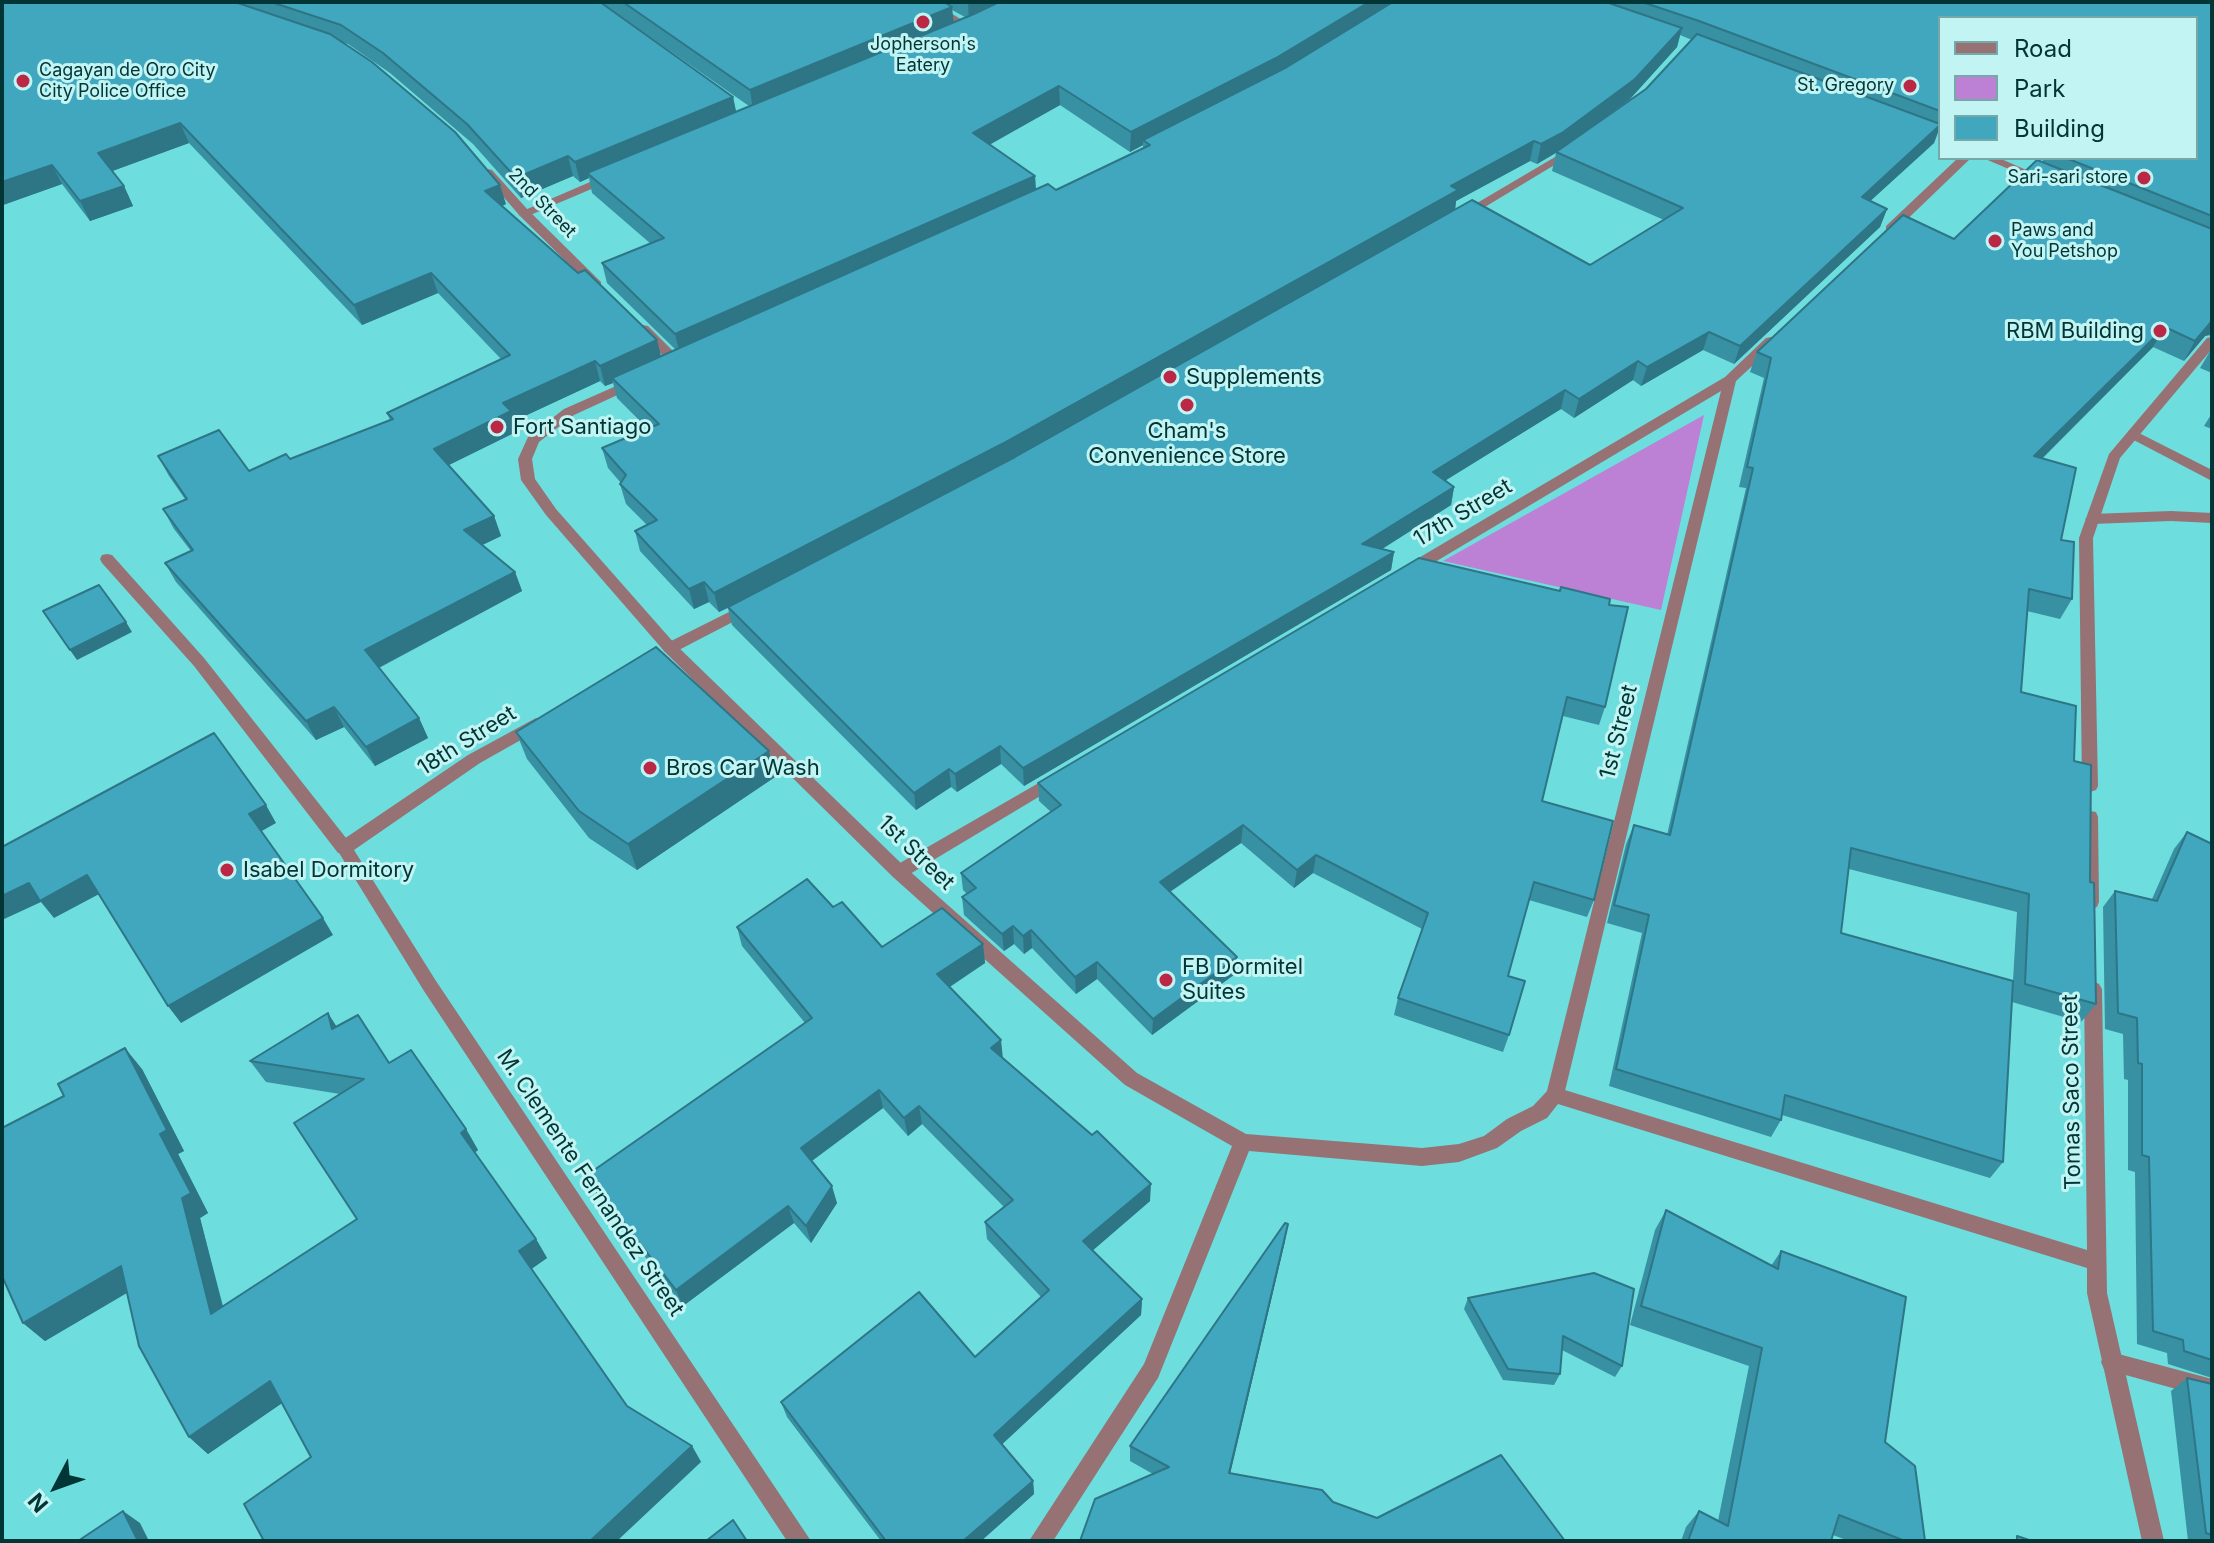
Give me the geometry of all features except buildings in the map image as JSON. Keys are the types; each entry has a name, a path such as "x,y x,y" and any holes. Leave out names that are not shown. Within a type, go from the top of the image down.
{"street":[{"path":"926,2 976,25 956,34"},
{"path":"1446,224 1563,157 1588,139"},
{"name":"2nd Street","path":"477,159 524,213 611,298"},
{"path":"1876,243 1963,160"},
{"path":"1994,160 2058,186"},
{"path":"524,213 624,172"},
{"path":"633,320 676,362"},
{"name":"17th Street","path":"1390,582 1730,380 1786,327"},
{"path":"2092,915 2086,538 2114,457 2212,341"},
{"name":"1st Street","path":"691,356 569,412 533,440 525,459 528,480 664,652 1115,1068 1243,1142 1422,1157 1459,1153 1490,1142 1540,1112 1555,1095 1730,380"},
{"path":"2133,434 2212,476"},
{"path":"2092,519 2212,518"},
{"name":"M. Clemente Fernandez Street","path":"107,559 199,662 344,848 439,999 800,1541"},
{"path":"664,652 767,598"},
{"name":"18th Street","path":"344,848 474,759 552,714"},
{"path":"899,872 1076,767"},
{"name":"Tomas Saco Street","path":"2092,978 2097,1293 2153,1541"},
{"path":"1555,1095 2097,1262"},
{"path":"1040,1541 1151,1371 1243,1142"},
{"path":"2111,1362 2212,1389"}],"green space":[{"path":"1704,415 1661,610 1443,561"}],"place":[{"name":"Jopherson's Eatery","path":"923,22"},
{"name":"Cagayan de Oro City City Police Office","path":"23,81"},
{"name":"St. Gregory","path":"1910,86"},
{"name":"Sari-sari store","path":"2144,178"},
{"name":"Paws and You Petshop","path":"1995,241"},
{"name":"RBM Building","path":"2160,331"},
{"name":"Supplements","path":"1170,377"},
{"name":"Cham's Convenience Store","path":"1187,405"},
{"name":"Fort Santiago","path":"497,427"},
{"name":"Bros Car Wash","path":"650,768"},
{"name":"Isabel Dormitory","path":"227,870"},
{"name":"FB Dormitel Suites","path":"1166,980"}]}
